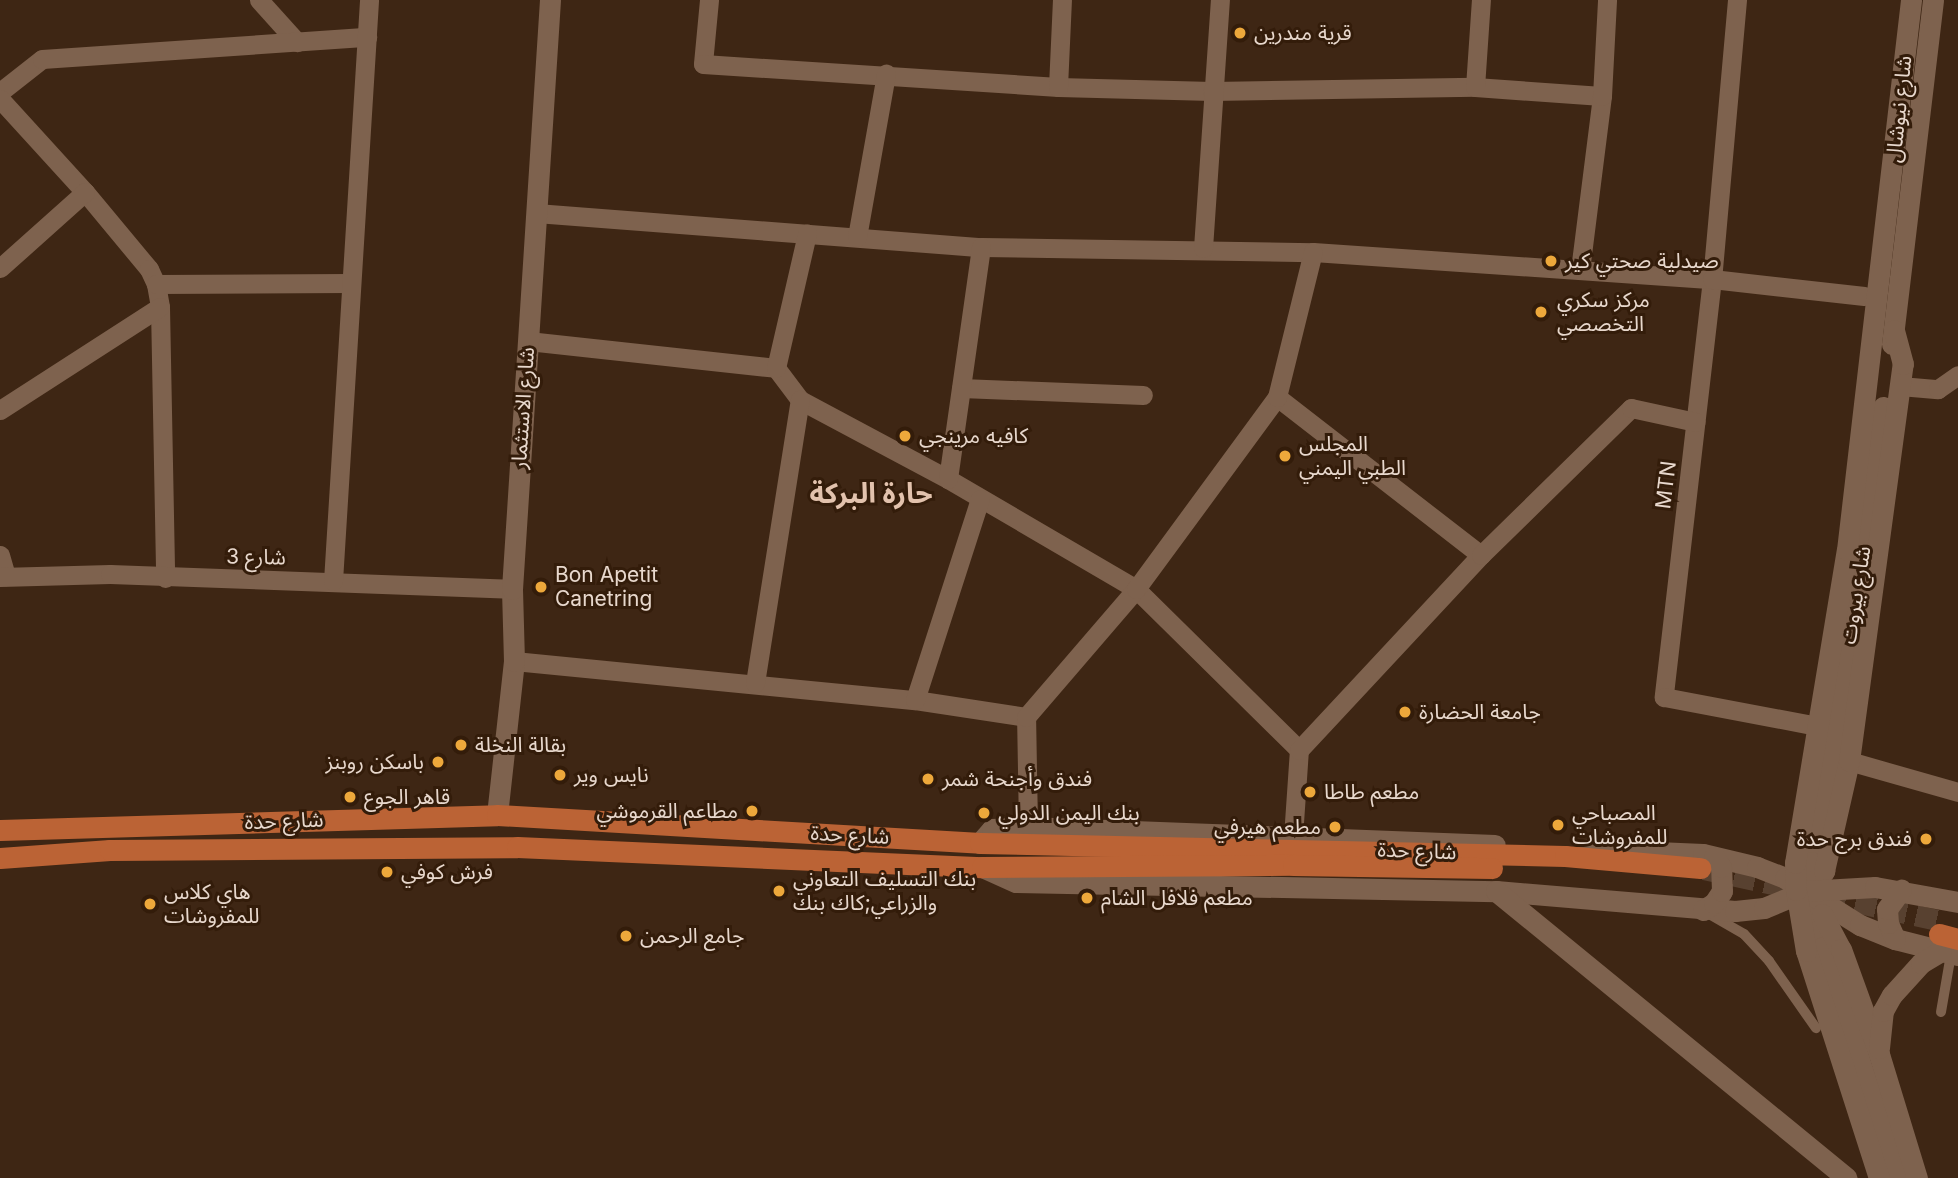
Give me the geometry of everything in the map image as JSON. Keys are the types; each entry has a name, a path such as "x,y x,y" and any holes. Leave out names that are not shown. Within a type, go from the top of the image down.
{"main road":[{"name":"شارع حدة","path":"0,830 497,815 980,842 1537,855 1704,869"},
{"name":"شارع حدة","path":"0,858 110,850 517,847 982,867 1293,865 1704,869"}],"street":[{"path":"258,0 297,42"},
{"path":"333,581 369,0"},
{"name":"شارع الاستثمار","path":"497,815 514,661 512,589 550,0"},
{"path":"709,0 703,64 1058,87 1212,91 1475,87 1602,96"},
{"path":"1058,87 1062,0"},
{"path":"1203,248 1220,0"},
{"path":"1475,87 1481,0"},
{"path":"1580,270 1602,96 1607,0"},
{"name":"MTN","path":"1737,0 1712,279 1664,697 1805,734"},
{"name":"شارع نيوشال","path":"1888,217 1910,0"},
{"name":"شارع بيروت","path":"1897,1178 1823,947 1812,889 1812,863 1863,552 1894,330 1933,0"},
{"path":"0,92 42,60 367,37"},
{"path":"857,237 886,74"},
{"path":"0,99 85,192 149,269 156,284 160,307 165,578"},
{"path":"0,268 85,192"},
{"path":"536,213 981,247 1203,248 1313,252 1712,279 1864,296"},
{"path":"1888,217 1872,236 1832,552 1785,853 1789,869 1827,922 1840,949 1878,1054 1917,1178"},
{"name":"شارع بيروت","path":"1879,1178 1806,951 1796,890 1795,863 1847,550 1888,217"},
{"path":"776,369 807,234"},
{"path":"948,479 981,247"},
{"path":"1028,827 1026,717 1136,589 1277,397 1313,252"},
{"path":"156,284 350,283"},
{"path":"0,410 160,307"},
{"path":"1863,1178 1801,982 1791,928 1793,912 1805,891 1824,871 1849,761 1903,364 1894,330"},
{"path":"528,341 776,369 800,400 948,479 1136,589 1299,750"},
{"path":"1900,386 1938,389 1958,375"},
{"path":"961,388 1143,395"},
{"path":"1277,397 1481,555"},
{"path":"755,683 800,400"},
{"path":"1293,837 1299,750 1481,555 1631,408 1696,422"},
{"path":"915,700 980,499"},
{"path":"0,555 3,577"},
{"name":"شارع 3","path":"3,577 110,574 512,589"},
{"path":"514,661 915,700 1026,717"},
{"path":"1805,734 1849,761 1958,792"},
{"path":"980,842 992,829 1028,827 1690,853 1704,869"},
{"path":"1704,869 1767,866 1785,853"},
{"path":"982,867 1016,882 1496,891 1703,910 1764,908 1805,891 1875,887 1958,902"},
{"path":"1703,910 1714,903 1721,891 1721,867 1704,869"},
{"path":"1757,867 1785,878 1860,925 1895,940 1949,940"},
{"path":"1824,871 1875,887"},
{"path":"1895,940 1888,923 1887,909 1901,890"},
{"path":"1496,891 1847,1178"},
{"path":"1878,1054 1883,1011 1892,995 1921,963 1949,940"}],"lane":[{"path":"1703,910 1744,934 1769,961 1816,1028"},
{"path":"1941,1013 1949,940"}],"tunnel":[{"path":"1704,869 1942,921"}],"place":[{"name":"قرية مندرين","path":"1240,33"},
{"name":"صيدلية صحتي كير","path":"1551,261"},
{"name":"مركز سكري التخصصي","path":"1541,312"},
{"name":"كافيه مرينجي","path":"905,436"},
{"name":"المجلس الطبي اليمني","path":"1285,456"},
{"name":"Bon Apetit Canetring","path":"541,587"},
{"name":"جامعة الحضارة","path":"1405,712"},
{"name":"بقالة النخلة","path":"461,745"},
{"name":"باسكن روبنز","path":"438,762"},
{"name":"نايس وير","path":"560,775"},
{"name":"فندق وأجنحة شمر","path":"928,779"},
{"name":"مطعم طاطا","path":"1310,792"},
{"name":"قاهر الجوع","path":"350,797"},
{"name":"مطاعم القرموشي","path":"752,811"},
{"name":"بنك اليمن الدولي","path":"984,813"},
{"name":"المصباحي للمفروشات","path":"1558,825"},
{"name":"مطعم هيرفي","path":"1335,827"},
{"name":"فندق برج حدة","path":"1926,839"},
{"name":"فرش كوفي","path":"387,872"},
{"name":"بنك التسليف التعاوني والزراعي;كاك بنك","path":"779,891"},
{"name":"مطعم فلافل الشام","path":"1087,898"},
{"name":"هاي كلاس للمفروشات","path":"150,904"},
{"name":"جامع الرحمن","path":"626,936"}],"district":[{"name":"حارة البركة","path":"871,493"}]}
